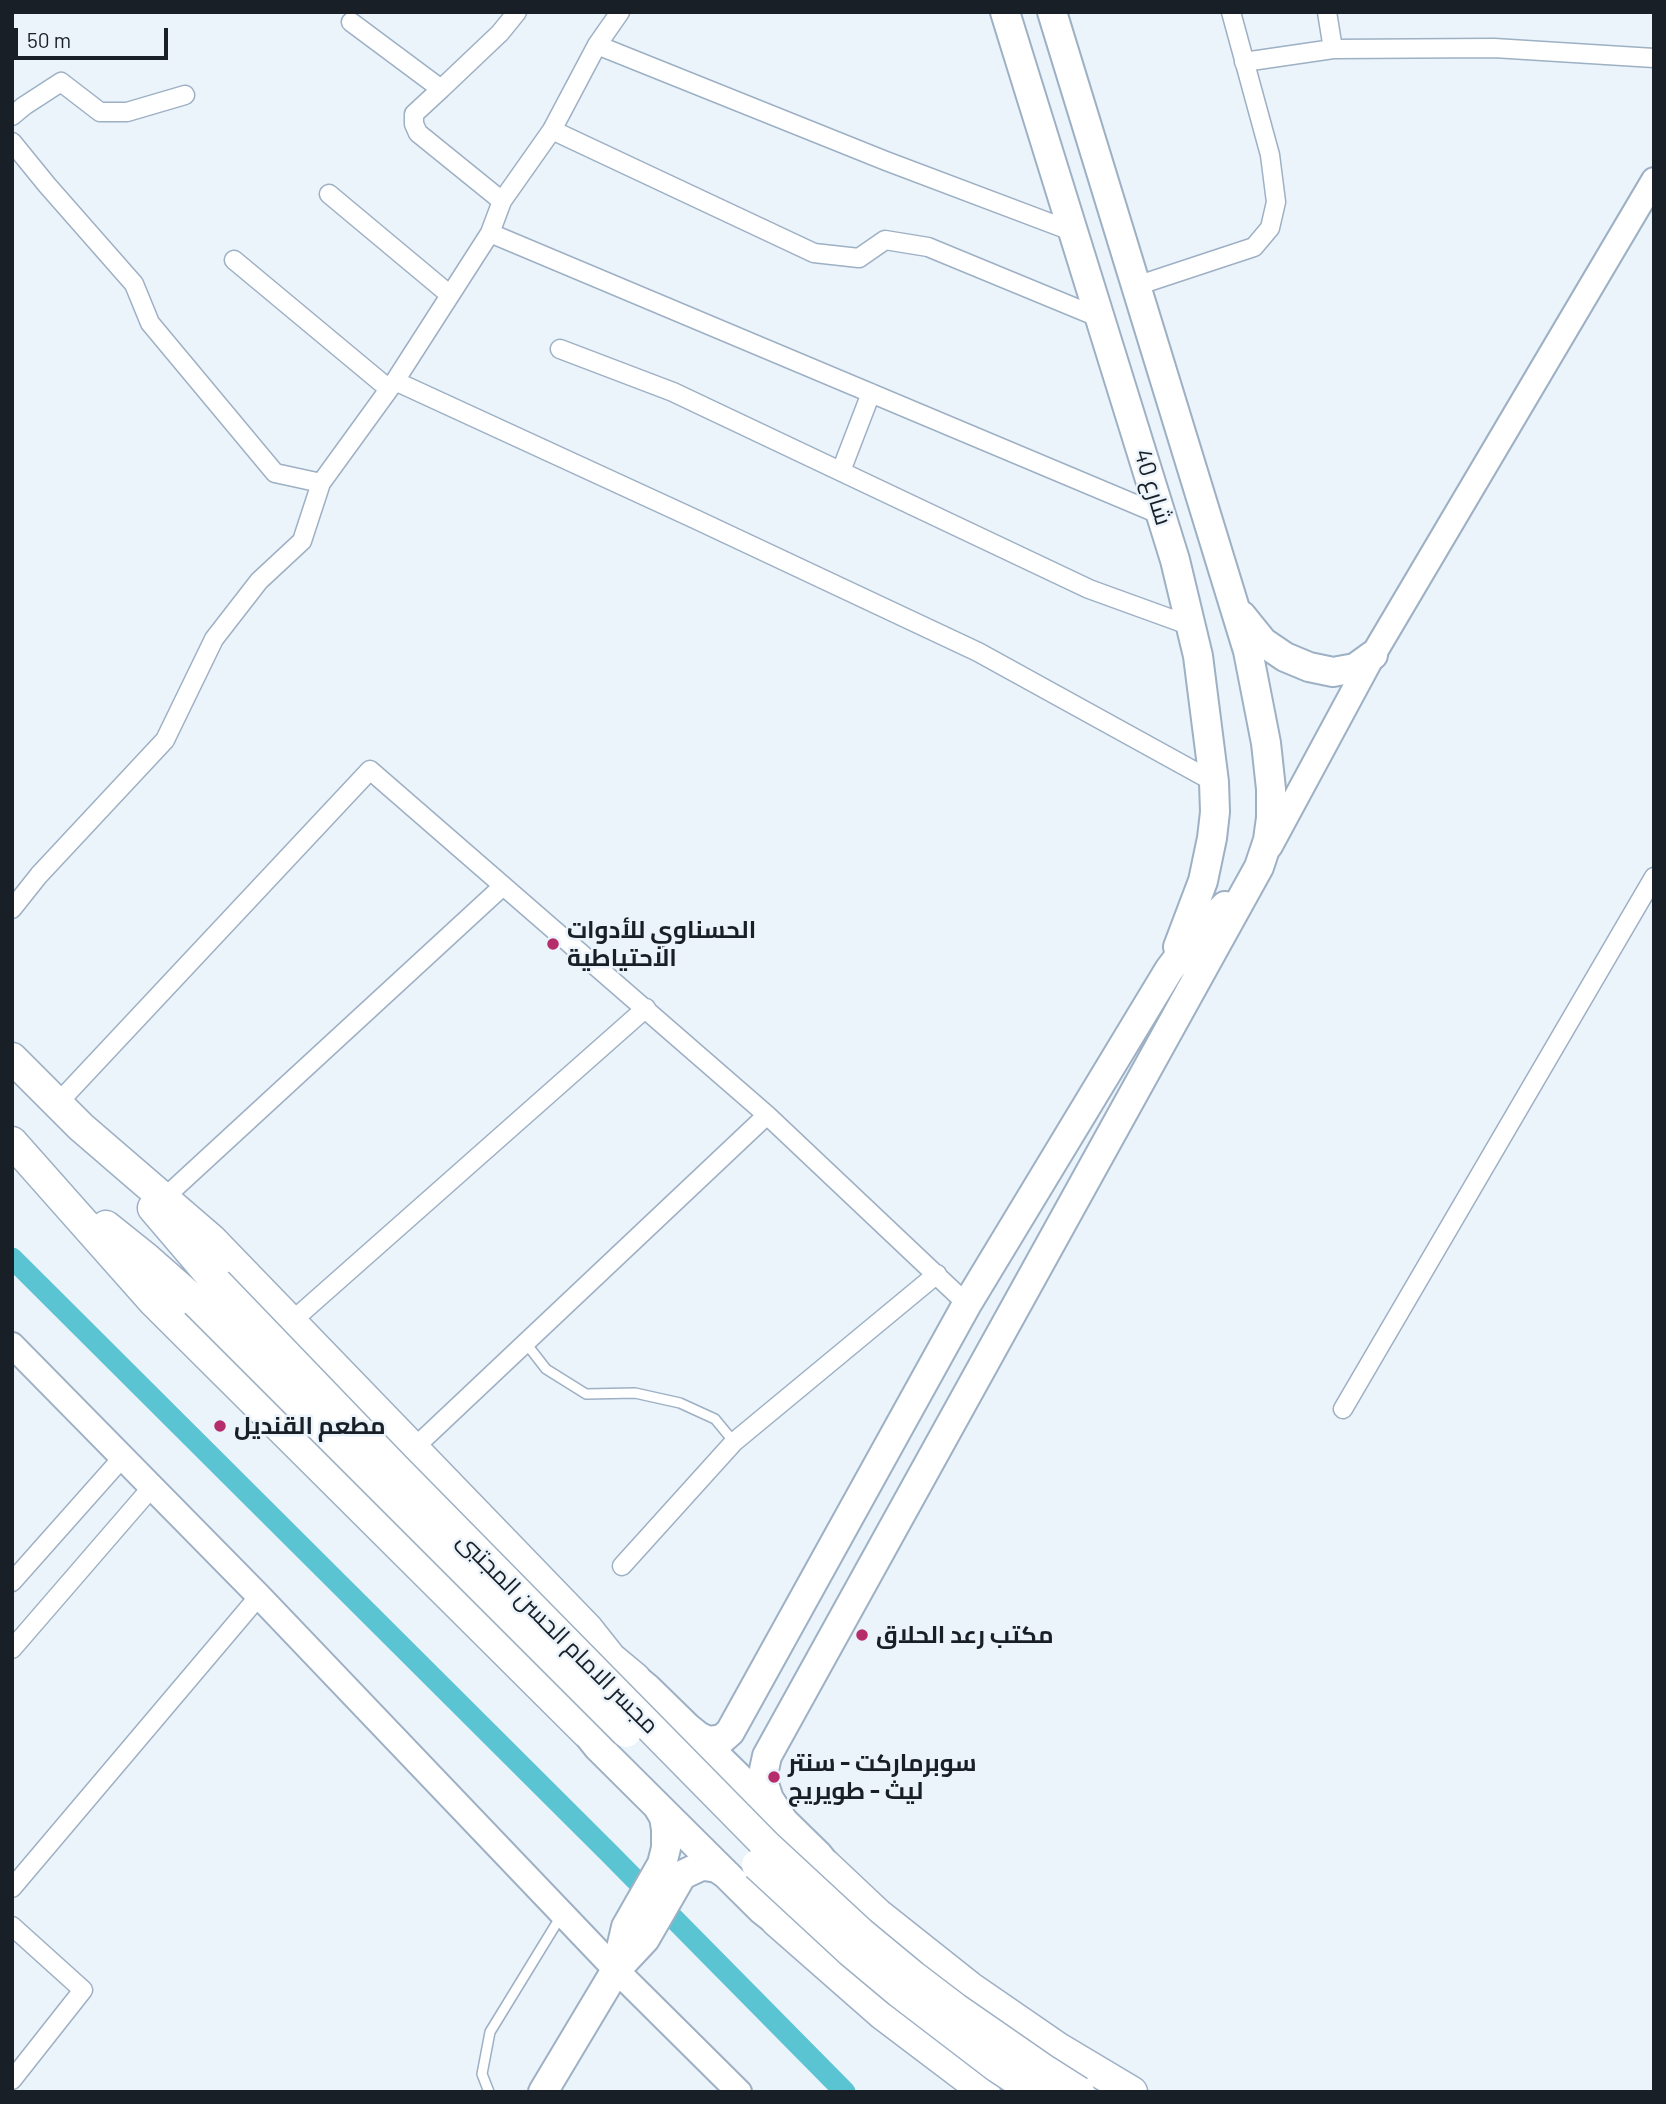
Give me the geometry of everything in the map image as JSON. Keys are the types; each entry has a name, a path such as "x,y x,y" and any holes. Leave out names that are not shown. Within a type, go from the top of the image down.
{"highway":[{"path":"12,1058 81,1127 211,1239 588,1629 611,1658 635,1678"},
{"name":"مجسر الامام الحسن المجتبى","path":"81,1127 140,1191 178,1239 206,1292 753,1861 870,1968 997,2067 1035,2092"},
{"path":"22,1152 153,1301 586,1732"},
{"name":"مجسر الامام الحسن المجتبى","path":"22,1152 206,1292 394,1467 766,1845 861,1933 988,2032 1079,2092"},
{"path":"538,1684 565,1687 581,1678 593,1656 588,1629"},
{"path":"825,1865 876,1911 970,1987 1060,2049 1132,2092"},
{"path":"823,1963 819,1939 830,1917 852,1907 876,1911"},
{"path":"776,1921 909,2036 985,2092"}],"main road":[{"name":"شارع 40","path":"1005,12 1175,560 1198,656 1214,782 1215,812 1203,881 1169,970"},
{"name":"شارع 40","path":"1052,12 1251,664 1266,743 1271,789 1268,840 1259,867"},
{"path":"784,1822 769,1799 764,1784 767,1756 1259,867 1373,655 1654,180"},
{"path":"1235,605 1264,642 1285,657 1309,667 1334,672 1355,668 1373,655"},
{"path":"688,1728 708,1741 722,1739 730,1732 967,1304 1169,970 1190,942 1259,867"},
{"path":"12,1345 259,1596 616,1970 739,2092"},
{"path":"615,1676 635,1678 784,1822 818,1855 825,1865 831,1884 831,1893 825,1909 812,1921 804,1924 776,1921 762,1910 598,1747 586,1732 582,1717 582,1708 588,1693 599,1681 615,1676"},
{"path":"543,2092 672,1869 666,1848 664,1817 655,1804"},
{"path":"672,1869 705,1866 717,1868 727,1875"}],"street":[{"path":"502,201 418,133 414,114 500,33 517,12"},
{"path":"12,909 39,875 165,740 214,639 259,581 302,541 321,483 392,385 490,233 502,201 552,130 597,45 620,12"},
{"path":"1136,285 1254,247 1269,228 1276,202 1269,156 1231,12"},
{"path":"1327,12 1334,49"},
{"path":"351,22 441,89"},
{"path":"597,45 886,161 1073,232"},
{"path":"1244,62 1334,49 1494,48 1654,58"},
{"path":"12,117 61,82 100,113 127,113 185,95"},
{"path":"552,130 814,253 859,258 885,240 928,247 1100,318"},
{"path":"12,142 134,284 150,323 275,472 321,483"},
{"path":"330,194 450,295"},
{"path":"490,233 1161,515"},
{"path":"234,260 392,385 695,519 978,652 1214,782"},
{"path":"559,349 673,392 1089,589 1191,626"},
{"path":"841,471 871,393"},
{"path":"57,1104 370,770 767,1115 967,1304"},
{"path":"1343,1409 1654,877"},
{"path":"163,1199 503,886"},
{"path":"291,1322 646,1008"},
{"path":"413,1449 767,1115"},
{"path":"622,1566 734,1442 936,1275"},
{"path":"12,1582 123,1457"},
{"path":"12,1649 152,1487"},
{"path":"12,1888 259,1596"},
{"path":"12,1926 83,1990 12,2080"}],"lane":[{"path":"525,1342 546,1369 586,1394 635,1393 680,1404 715,1419 734,1442"},
{"path":"489,2092 482,2074 490,2032 562,1913"}],"waterway":[{"path":"12,1258 845,2092"}],"place":[{"name":"الحسناوي للأدوات الاحتياطية","path":"553,944"},
{"name":"مطعم القنديل","path":"220,1426"},
{"name":"مكتب رعد الحلاق","path":"862,1635"},
{"name":"سوبرماركت - سنتر ليث - طويريج","path":"774,1777"}]}
